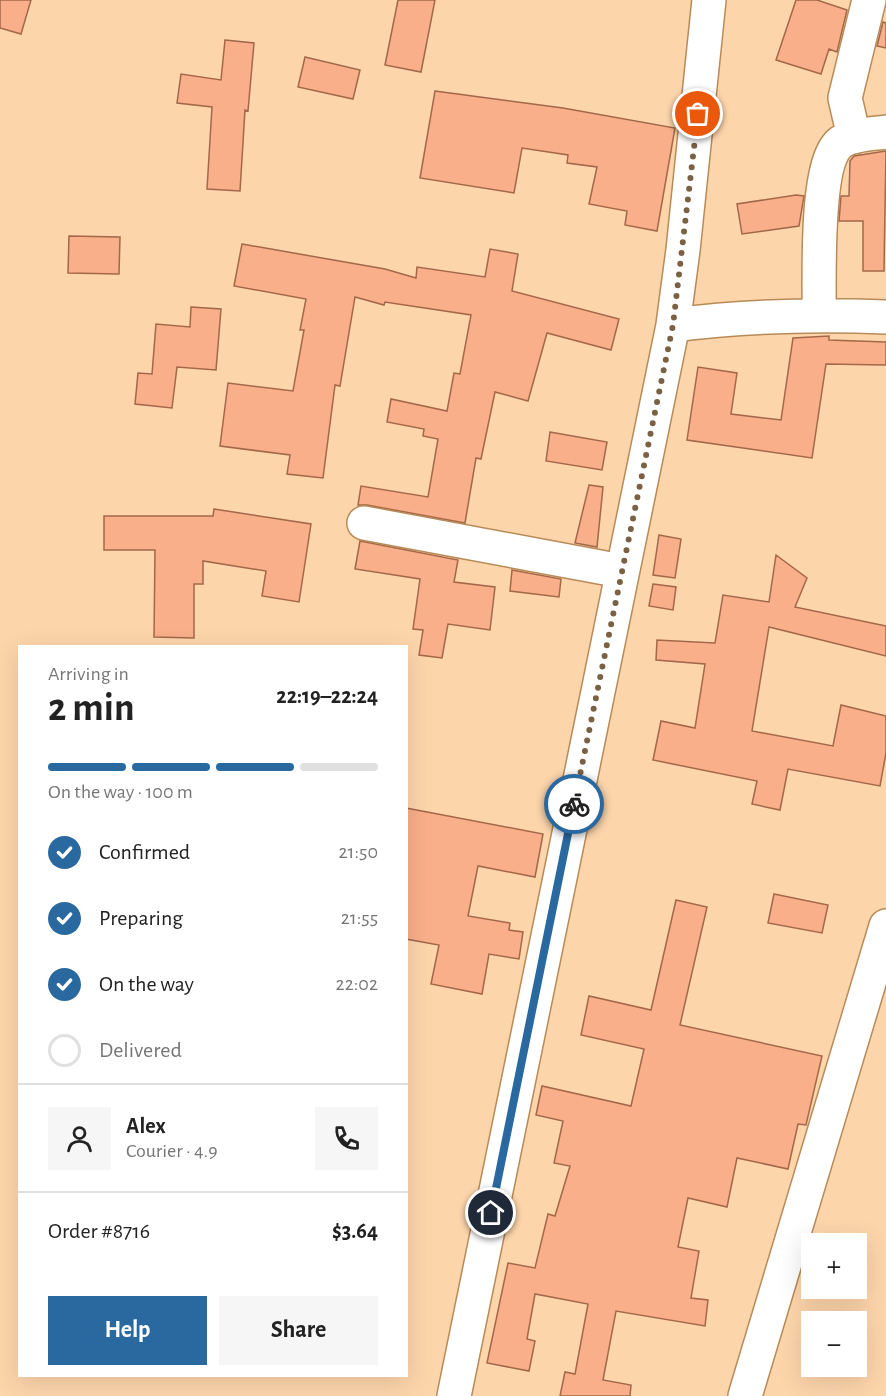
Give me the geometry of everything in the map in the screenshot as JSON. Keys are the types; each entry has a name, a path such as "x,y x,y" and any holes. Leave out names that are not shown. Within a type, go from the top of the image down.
{"street":[{"path":"454,1396 673,325 709,0"},
{"path":"819,314 822,188 833,154 840,143 870,134 845,98 851,64 860,47 869,0"},
{"path":"673,325 735,317 819,314 886,317"},
{"path":"364,523 621,571"},
{"path":"745,1396 886,926"}],"building":[{"path":"0,0 31,0 21,34 0,28"},
{"path":"398,0 435,0 421,72 385,65"},
{"path":"796,0 817,0 847,10 837,52 829,49 821,74 776,60"},
{"path":"883,22 886,23 886,48 877,46"},
{"path":"225,40 254,43 248,111 245,110 240,191 207,189 212,107 177,103 181,74 221,80"},
{"path":"305,57 360,70 353,99 298,87"},
{"path":"435,91 563,108 675,128 657,231 625,225 627,211 589,204 597,167 567,163 568,155 522,148 514,193 420,178"},
{"path":"886,151 884,271 863,271 863,221 839,221 841,196 849,196 850,161 854,156"},
{"path":"796,195 804,196 799,226 742,234 737,204"},
{"path":"69,236 120,237 119,274 68,273"},
{"path":"242,244 385,269 416,278 417,267 485,277 490,249 518,254 512,291 619,319 611,350 547,333 528,401 495,392 481,459 476,458 465,523 358,505 361,486 428,497 438,439 423,436 424,429 387,422 391,399 447,411 454,373 460,374 471,315 385,302 384,305 355,297 340,386 335,385 323,478 287,474 290,455 220,446 228,383 293,391 304,330 300,330 306,299 234,286"},
{"path":"191,307 221,309 216,370 177,367 172,408 135,404 138,373 152,374 156,324 190,327"},
{"path":"829,336 829,340 886,342 886,365 826,364 812,458 687,440 698,367 737,373 731,414 781,420 793,338"},
{"path":"550,432 607,442 602,470 546,461"},
{"path":"589,485 603,487 597,547 575,543"},
{"path":"214,509 311,524 299,602 262,596 266,571 203,561 203,584 194,584 194,638 154,637 155,550 104,550 104,516 213,516"},
{"path":"659,535 681,539 675,578 653,575"},
{"path":"360,541 458,560 454,582 495,587 490,630 448,624 442,658 419,655 423,630 413,629 420,579 355,569"},
{"path":"776,555 807,578 795,607 886,626 886,656 769,627 752,731 833,746 841,705 886,716 886,753 880,786 788,769 780,810 752,804 757,781 653,760 661,721 695,728 705,664 656,660 657,640 715,643 723,595 769,602"},
{"path":"512,570 561,579 559,597 510,591"},
{"path":"653,584 676,587 673,610 649,606"},
{"path":"408,808 543,834 535,877 478,866 468,916 510,923 509,930 523,932 519,959 489,954 482,994 431,984 439,945 408,939"},
{"path":"774,894 828,905 822,933 768,923"},
{"path":"676,900 707,907 680,1025 822,1056 806,1125 798,1124 788,1169 737,1158 727,1207 688,1198 678,1247 699,1251 691,1298 708,1300 705,1326 616,1311 603,1380 631,1385 630,1396 560,1396 565,1372 575,1374 588,1304 535,1294 527,1339 535,1341 529,1371 487,1363 508,1263 535,1268 548,1214 555,1216 570,1166 554,1163 563,1121 536,1115 542,1086 631,1106 644,1049 581,1035 589,996 651,1010"}],"way so far":[{"path":"574,804 660,376 673,325 698,114"}],"route":[{"path":"491,1213 574,804"}]}
